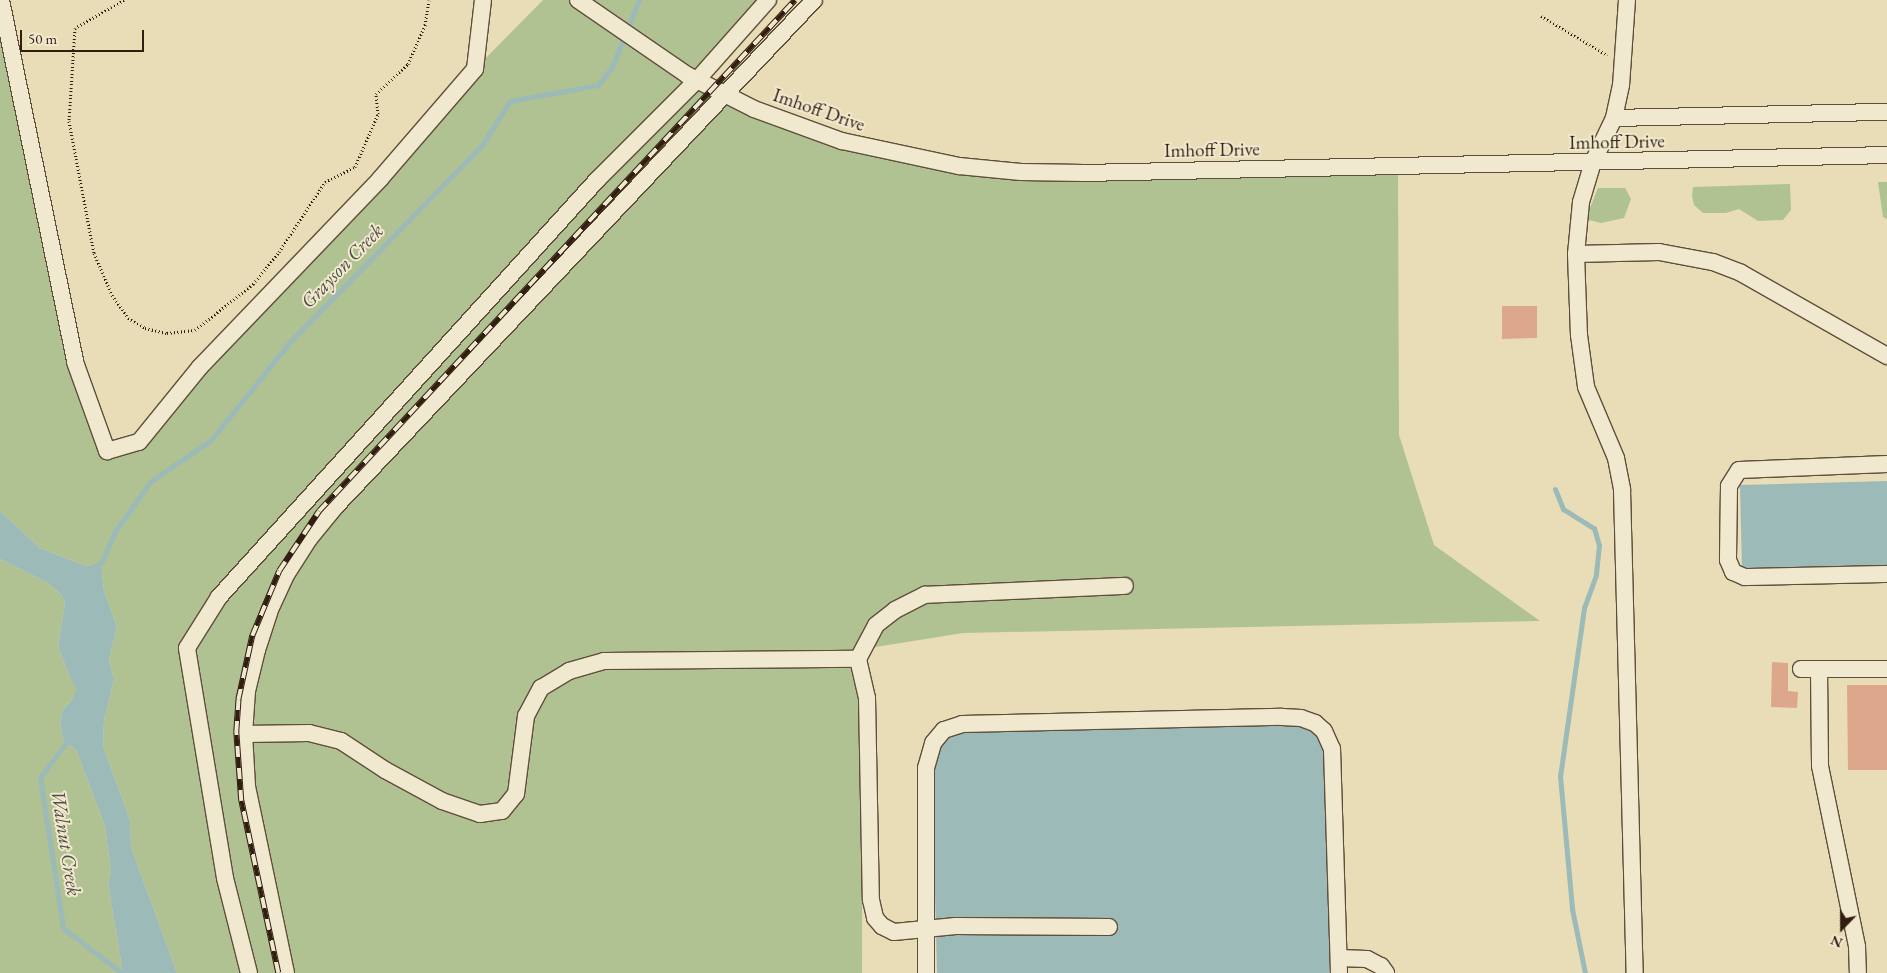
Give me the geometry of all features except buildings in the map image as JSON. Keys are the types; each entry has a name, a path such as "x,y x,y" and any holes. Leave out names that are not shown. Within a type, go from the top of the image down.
{"street":[{"path":"1,0 75,362 107,451 139,442 200,366 380,179 475,69 484,0"},
{"name":"Imhoff Drive","path":"578,0 692,78 724,95 791,124 870,148 959,166 1021,172 1887,155"},
{"path":"249,973 225,878 187,648 226,590 597,180 768,0"},
{"path":"286,973 247,786 244,734 247,692 269,612 309,539 381,458 814,0"},
{"path":"1627,0 1623,64 1614,118 1593,162 1579,209 1576,254 1579,335 1586,387 1616,458 1622,490 1635,973"},
{"path":"1614,118 1887,112"},
{"path":"1576,254 1659,252 1713,262 1740,273 1887,356"},
{"path":"1887,464 1738,470 1729,486 1728,560 1733,572 1745,577 1887,574"},
{"path":"1109,927 926,928 894,932 875,918 871,900 867,698 858,660 876,625 895,610 925,595 1124,586"},
{"path":"244,734 309,733 341,741 385,770 442,801 480,814 502,811 516,794 526,716 541,688 569,671 604,661 858,660"},
{"path":"1801,669 1887,669"},
{"path":"1820,669 1820,766 1857,947 1858,973"},
{"path":"926,973 926,768 933,743 944,730 962,724 1301,718 1324,731 1332,749 1339,966 1367,960 1381,966 1386,973"}],"path":[{"path":"124,0 75,28 69,122 94,254 112,295 128,318 145,328 167,333 196,330 253,284 279,252 324,182 355,167 378,114 376,94 408,64 425,24 429,0"},
{"path":"1542,16 1623,64"}],"green space":[{"path":"543,0 768,0 697,80 754,109 959,166 1398,167 1399,435 1434,545 1540,621 963,633 863,649 862,973 177,973 131,847 130,820 103,746 104,721 114,679 109,659 117,627 104,591 101,564 86,566 40,548 0,511 0,10 75,362 107,450 139,442 475,69"},
{"path":"1878,182 1887,182 1887,219 1883,217"},
{"path":"1790,184 1791,210 1783,220 1758,221 1739,209 1726,213 1703,213 1694,205 1692,196 1693,187"},
{"path":"1598,188 1625,188 1631,199 1624,218 1601,223 1589,220 1588,213"},
{"path":"0,559 48,583 61,594 65,603 58,646 70,678 78,688 73,699 63,709 60,722 63,740 76,750 105,826 111,872 108,883 123,973 0,973"}],"water":[{"path":"1887,481 1887,566 1742,569 1740,485"},
{"path":"0,511 40,548 86,566 101,563 104,591 117,627 109,659 114,679 104,721 103,746 130,820 131,847 177,973 123,973 108,883 111,872 105,826 76,750 63,740 60,722 63,709 73,699 77,688 70,678 58,646 65,603 61,594 48,583 0,559"},
{"path":"1289,723 1309,728 1320,737 1326,759 1330,973 937,973 932,773 939,747 948,738 963,730"}],"waterway":[{"name":"Grayson Creek","path":"96,566 101,563 116,530 151,481 211,440 289,343 482,145 510,101 598,85 612,67 639,0"},
{"path":"1555,489 1563,509 1594,528 1599,545 1596,575 1584,608 1560,776 1572,909 1585,973"},
{"name":"Walnut Creek","path":"69,739 40,777 63,928 122,973"}],"railway":[{"path":"278,973 241,801 236,732 238,700 252,636 279,571 319,511 795,0"}]}
